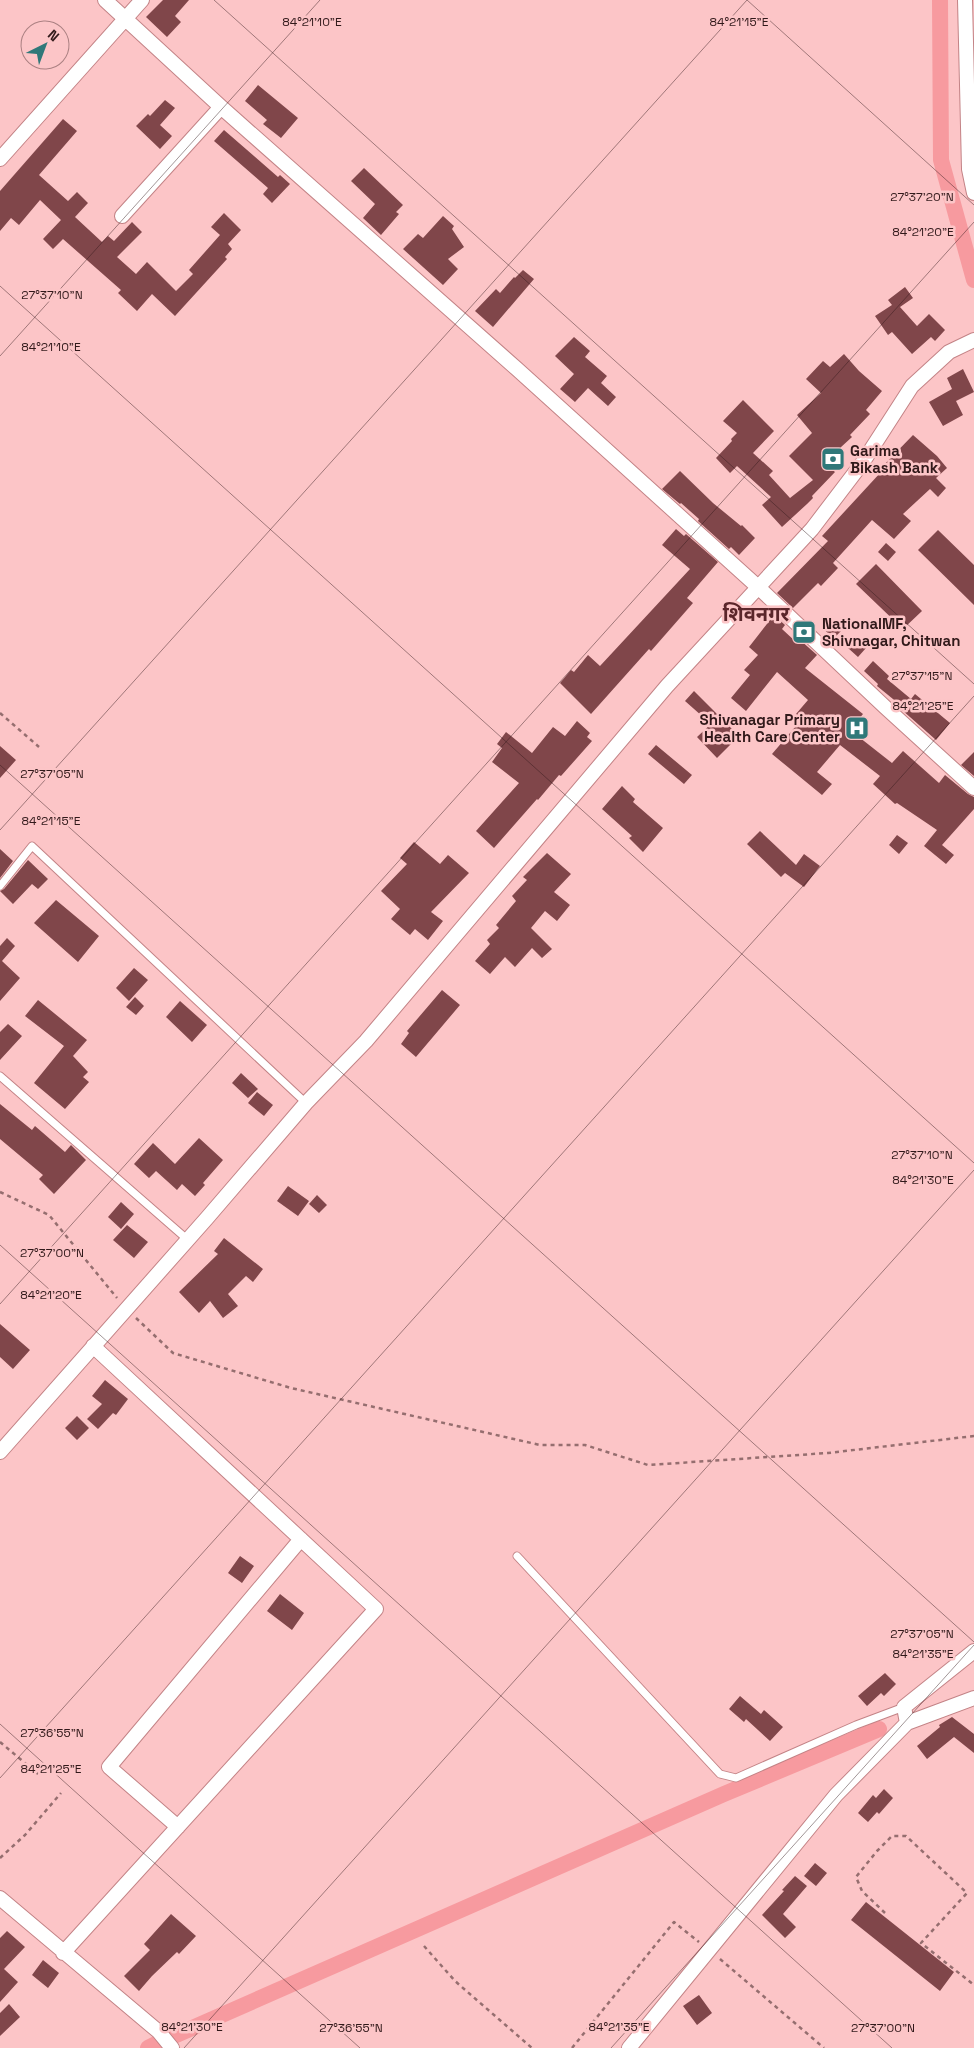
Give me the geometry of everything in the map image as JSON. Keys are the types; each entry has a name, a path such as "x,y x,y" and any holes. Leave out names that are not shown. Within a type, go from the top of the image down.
{"street":[{"path":"105,0 221,106 510,362 758,587 878,701 974,788"},
{"path":"0,159 142,0"},
{"path":"965,0 969,169 974,193"},
{"path":"122,216 221,106"},
{"path":"0,1452 188,1240 306,1103 366,1041 667,686 812,529 862,462 912,386 949,352 974,340"},
{"path":"64,1952 376,1609 94,1346"},
{"path":"178,1827 110,1767 301,1539"},
{"path":"629,2048 836,1795 906,1716 974,1650"},
{"path":"906,1716 974,1698"},
{"path":"0,1898 159,2032 172,2048"}],"lane":[{"path":"0,886 32,846 306,1103"},
{"path":"0,1076 188,1240"},
{"path":"516,1556 720,1774 736,1778 856,1725 906,1716"}],"path":[{"path":"0,713 39,747"},
{"path":"0,1192 49,1215 126,1309 173,1353 300,1390 540,1445 585,1445 648,1465 828,1453 974,1436"},
{"path":"0,1742 38,1774"},
{"path":"0,1858 25,1835 60,1793"},
{"path":"885,1912 862,1891 856,1877 892,1836 906,1836 967,1893 922,1944 974,1984"},
{"path":"424,1946 455,1981 532,2048"}],"building":[{"path":"163,0 189,0 175,16 181,22 167,37 146,17"},
{"path":"258,85 298,118 281,138 263,124 267,120 245,101"},
{"path":"165,100 175,108 160,125 172,136 160,149 136,126 148,114 150,116"},
{"path":"63,119 77,131 39,175 68,201 77,192 88,203 75,217 102,242 108,236 114,241 132,222 142,232 117,257 136,274 147,262 176,291 193,274 189,270 220,235 211,227 224,213 241,230 228,244 232,249 225,257 227,259 175,316 152,294 137,311 118,293 121,290 63,239 53,249 43,239 61,220 40,200 19,225 11,218 0,231 0,191"},
{"path":"224,130 278,177 280,175 290,184 272,203 263,194 268,188 214,141"},
{"path":"364,168 403,205 396,212 399,214 381,235 363,218 375,204 351,181"},
{"path":"443,216 454,226 452,229 464,247 448,259 458,269 443,285 403,249 418,234 423,238"},
{"path":"523,270 534,279 493,327 475,311 496,289 500,293"},
{"path":"905,287 913,298 900,307 917,326 929,314 945,330 935,341 931,337 912,354 892,332 888,335 875,316 892,305 888,300"},
{"path":"574,337 590,351 585,357 607,376 601,383 616,397 608,406 588,388 575,402 560,389 574,374 555,356"},
{"path":"844,354 859,371 882,391 866,410 870,414 850,435 852,437 840,448 842,450 828,466 835,472 812,496 813,498 782,527 762,505 771,497 737,466 730,473 716,458 737,433 723,421 743,400 774,431 753,453 773,471 769,475 790,498 813,480 789,456 812,433 797,415 821,393 806,379 823,361 830,367"},
{"path":"963,369 974,392 956,401 963,415 943,426 929,402 952,389 947,378"},
{"path":"913,435 937,456 947,468 936,478 946,488 938,497 930,489 903,514 911,521 894,539 872,520 833,563 838,568 821,586 818,583 793,608 777,593 828,541 822,536 881,472 879,470"},
{"path":"680,471 713,503 742,525 755,538 739,555 731,547 729,549 698,521 699,519 662,489"},
{"path":"676,529 684,536 686,534 718,562 687,598 693,603 651,651 649,649 591,714 560,683 571,670 574,672 588,655 600,666 690,569 662,545"},
{"path":"938,530 974,565 974,605 918,550"},
{"path":"886,543 896,552 888,561 878,552"},
{"path":"876,564 922,611 903,629 856,584"},
{"path":"774,615 785,625 782,629 796,642 799,639 817,655 805,668 863,714 850,730 892,763 903,751 939,783 945,775 974,797 974,809 942,845 954,855 946,864 924,846 937,830 897,803 895,804 873,784 880,776 840,745 817,772 832,784 822,795 772,754 802,719 796,714 808,700 777,672 746,711 731,698 750,675 744,670 758,655 749,647"},
{"path":"834,620 843,629 833,639 824,629"},
{"path":"856,639 866,648 858,657 848,648"},
{"path":"873,661 889,676 887,679 911,699 915,694 950,723 936,740 902,710 904,708 877,686 878,684 864,671"},
{"path":"694,691 739,736 717,758 697,737 711,724 685,701"},
{"path":"577,721 590,733 587,737 592,741 494,848 476,831 519,783 492,762 502,748 497,744 506,732 532,753 553,727 565,736"},
{"path":"656,745 692,775 684,784 648,754"},
{"path":"0,746 16,760 0,778"},
{"path":"974,752 974,776 961,765"},
{"path":"622,786 635,799 633,802 663,828 643,852 629,838 632,836 602,809"},
{"path":"760,831 796,865 804,854 820,866 804,887 785,873 781,877 747,844"},
{"path":"897,835 908,843 899,854 889,845"},
{"path":"414,842 440,864 448,855 469,873 431,912 443,921 428,940 415,929 410,935 391,919 400,909 381,891 407,864 400,858"},
{"path":"0,849 13,861 0,878"},
{"path":"547,853 571,874 554,892 570,905 557,921 545,911 531,928 552,949 542,958 532,948 515,967 505,957 490,974 475,961 490,944 487,940 499,928 496,925 516,901 512,896 527,880 523,877"},
{"path":"28,860 48,879 38,889 32,884 13,904 0,891 4,889"},
{"path":"56,900 99,936 78,962 34,923"},
{"path":"7,938 15,946 2,961 20,978 0,1001 0,946"},
{"path":"134,968 148,980 129,1001 116,988"},
{"path":"442,990 460,1005 416,1057 401,1044 409,1033 407,1031"},
{"path":"135,997 144,1006 136,1015 126,1007"},
{"path":"38,1000 87,1040 73,1056 88,1072 83,1077 89,1082 65,1109 34,1083 64,1046 25,1016"},
{"path":"180,1001 207,1025 192,1042 166,1017"},
{"path":"8,1024 22,1036 0,1060 0,1032"},
{"path":"241,1073 258,1089 248,1098 232,1083"},
{"path":"257,1092 273,1105 264,1116 248,1103"},
{"path":"0,1104 32,1130 35,1126 65,1152 71,1145 86,1160 54,1194 39,1179 43,1175 0,1139"},
{"path":"199,1138 223,1160 203,1183 205,1185 195,1196 182,1184 177,1190 156,1171 149,1178 134,1164 153,1143 175,1164"},
{"path":"288,1186 309,1201 298,1216 277,1201"},
{"path":"317,1195 327,1205 319,1213 309,1204"},
{"path":"121,1202 134,1214 121,1229 108,1217"},
{"path":"127,1225 148,1242 134,1258 113,1240"},
{"path":"224,1238 263,1269 253,1282 246,1276 228,1294 238,1306 223,1318 210,1301 199,1313 179,1292 218,1254 214,1251"},
{"path":"0,1324 30,1350 13,1369 0,1357"},
{"path":"105,1380 128,1399 116,1415 113,1413 98,1429 87,1419 102,1404 92,1396"},
{"path":"77,1416 89,1428 77,1440 65,1428"},
{"path":"240,1556 254,1566 242,1583 228,1573"},
{"path":"280,1594 304,1613 292,1630 267,1611"},
{"path":"885,1673 896,1684 884,1696 881,1693 867,1706 858,1696"},
{"path":"740,1696 761,1714 764,1710 783,1727 770,1741 746,1719 744,1722 729,1709"},
{"path":"952,1717 974,1734 974,1753 954,1737 927,1759 917,1746 940,1727 939,1725"},
{"path":"884,1789 893,1798 879,1814 877,1812 868,1822 858,1813 873,1795 876,1798"},
{"path":"815,1863 827,1873 816,1886 804,1876"},
{"path":"795,1876 807,1886 783,1914 796,1927 785,1938 762,1915"},
{"path":"866,1902 954,1972 940,1991 851,1920"},
{"path":"171,1914 196,1936 179,1954 177,1952 152,1976 139,1991 124,1976 150,1950 144,1944"},
{"path":"7,1931 25,1947 4,1969 18,1982 0,2002 0,1938"},
{"path":"43,1960 59,1973 48,1988 32,1975"},
{"path":"699,1995 712,2013 697,2025 683,2006"},
{"path":"9,2004 20,2017 0,2036 0,2013"}],"waterway":[{"path":"940,0 941,160 974,280"},
{"path":"174,2036 724,1794 879,1729"},
{"path":"148,2048 158,2043"}],"place":[{"name":"Garima Bikash Bank","path":"833,459"},
{"name":"NationalMF, Shivnagar, Chitwan","path":"804,632"},
{"name":"Shivanagar Primary Health Care Center","path":"857,728"}],"district":[{"name":"शिवनगर","path":"756,614"}]}
